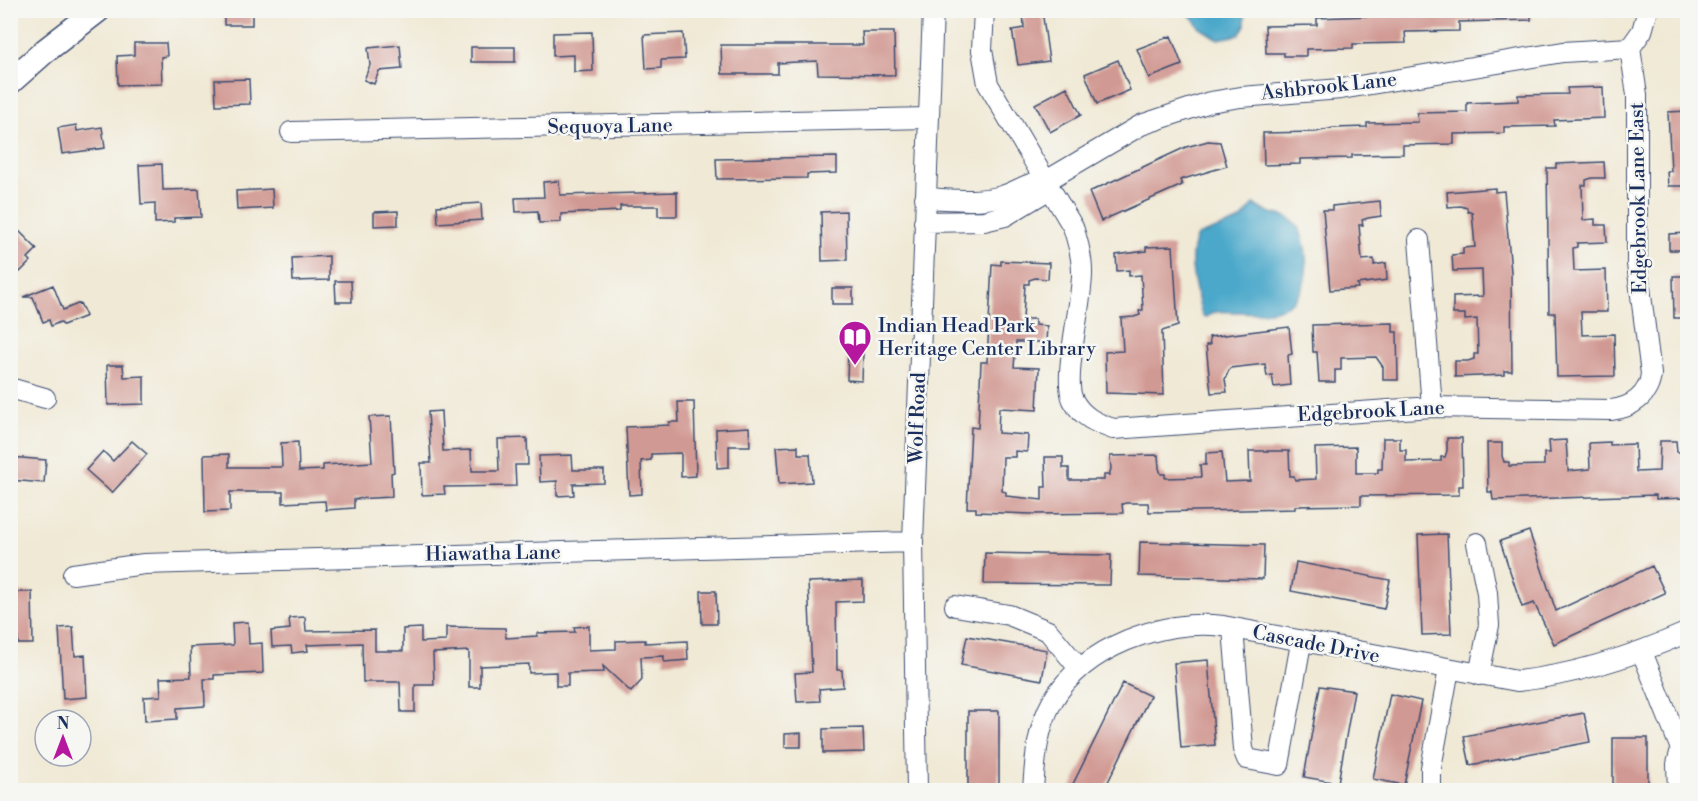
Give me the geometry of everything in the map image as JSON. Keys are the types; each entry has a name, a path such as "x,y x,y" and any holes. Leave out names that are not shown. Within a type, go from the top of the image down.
{"main road":[{"path":"10,82 45,51 98,10"}],"street":[{"name":"Wolf Road","path":"917,790 913,542 933,10"},
{"path":"984,10 982,50 988,84 1046,181"},
{"path":"1630,48 1642,31 1648,10"},
{"name":"Ashbrook Lane","path":"925,198 970,200 1002,196 1031,182 1046,181 1141,124 1210,102 1241,96 1341,89 1563,52 1630,48"},
{"name":"Edgebrook Lane East","path":"1630,48 1637,95 1639,285 1651,374 1646,390"},
{"name":"Sequoya Lane","path":"291,132 928,118"},
{"name":"Ashbrook Lane","path":"924,222 984,221 1005,216 1043,193 1046,181"},
{"name":"Edgebrook Lane","path":"1046,181 1072,227 1081,256 1082,274 1071,391 1073,400 1089,420 1113,429 1432,407 1611,410 1631,405 1646,390"},
{"path":"1419,240 1432,407"},
{"path":"10,388 45,398"},
{"name":"Hiawatha Lane","path":"73,574 155,564 913,542"},
{"path":"1477,543 1487,593 1489,625 1479,675"},
{"path":"955,606 1009,615 1048,631 1079,668"},
{"name":"Cascade Drive","path":"1033,790 1037,745 1052,702 1079,668 1123,642 1160,628 1202,625 1233,629 1517,681 1556,678 1642,652 1688,632"},
{"path":"1233,629 1243,749 1247,759 1279,765 1301,643"},
{"path":"1642,652 1684,752 1677,764 1678,790"},
{"path":"1431,790 1431,768 1449,669"}],"water":[{"path":"1187,11 1245,11 1245,25 1239,35 1218,39 1200,28"},
{"path":"1254,204 1295,223 1306,253 1304,285 1292,302 1273,311 1221,312 1207,317 1202,316 1192,265 1197,236 1241,220"}],"building":[{"path":"224,10 252,10 252,25 224,25"},
{"path":"1023,10 1042,10 1049,61 1018,65 1012,30 1024,28"},
{"path":"1531,10 1531,20 1459,22 1459,31 1405,32 1406,43 1353,44 1353,48 1306,49 1306,56 1266,53 1265,26 1317,25 1317,18 1369,16 1369,12"},
{"path":"592,32 593,71 574,72 574,55 553,56 553,33"},
{"path":"862,32 894,32 895,75 818,74 817,61 778,63 778,74 722,74 721,45 863,45"},
{"path":"683,33 685,59 661,60 661,68 646,69 644,35"},
{"path":"1171,36 1182,65 1149,78 1137,49"},
{"path":"134,43 166,43 167,56 161,57 162,84 118,85 117,56 134,55"},
{"path":"400,45 402,69 379,71 374,84 364,80 370,65 368,48"},
{"path":"471,47 515,47 515,62 471,62"},
{"path":"1118,60 1130,90 1097,104 1085,74"},
{"path":"249,79 250,104 216,105 215,80"},
{"path":"1067,87 1081,115 1050,132 1035,104"},
{"path":"1603,87 1604,118 1554,120 1555,126 1504,127 1504,133 1454,134 1454,144 1403,145 1403,154 1300,159 1300,164 1264,165 1263,133 1316,132 1333,128 1367,127 1367,123 1418,122 1417,113 1467,112 1467,103 1518,101 1518,95 1568,94 1567,88"},
{"path":"1688,111 1688,186 1668,186 1667,171 1671,171 1668,112"},
{"path":"76,125 77,131 102,127 105,148 62,154 58,128"},
{"path":"1208,141 1220,142 1227,166 1180,180 1182,185 1101,221 1089,192 1186,147"},
{"path":"837,157 837,173 807,174 807,178 717,179 716,159"},
{"path":"1604,162 1605,178 1592,178 1586,180 1586,185 1582,185 1583,220 1595,219 1595,225 1606,225 1607,242 1577,243 1577,247 1573,248 1574,271 1606,270 1607,312 1581,312 1582,335 1614,334 1615,376 1557,377 1555,313 1549,313 1547,168 1556,168 1556,164"},
{"path":"162,164 163,190 199,189 201,217 174,218 174,222 155,223 155,203 141,204 139,165"},
{"path":"559,181 560,195 677,192 677,216 658,216 658,206 620,206 620,211 561,214 561,222 539,223 538,211 516,212 515,198 544,197 543,182"},
{"path":"1495,188 1495,192 1504,191 1511,272 1512,371 1504,371 1504,375 1455,377 1455,361 1468,361 1474,359 1474,354 1478,354 1477,319 1465,320 1465,314 1453,314 1453,297 1483,296 1482,270 1453,271 1452,255 1463,254 1463,248 1475,247 1472,212 1468,212 1467,208 1461,206 1448,207 1447,192"},
{"path":"272,189 273,208 237,210 236,191"},
{"path":"1380,201 1381,216 1362,220 1363,225 1359,225 1362,260 1374,259 1374,265 1386,263 1387,280 1357,284 1358,288 1330,290 1323,210 1332,210 1332,206"},
{"path":"481,203 482,220 438,223 437,206"},
{"path":"398,211 398,225 374,226 374,212"},
{"path":"846,211 847,260 822,261 821,212"},
{"path":"10,222 37,249 28,258 31,261 20,272 10,262"},
{"path":"1688,233 1688,250 1669,250 1669,234"},
{"path":"1173,246 1178,326 1162,331 1164,395 1106,393 1105,352 1123,351 1121,318 1140,315 1139,311 1143,310 1141,275 1129,276 1129,270 1117,271 1116,255 1146,251 1146,247"},
{"path":"329,256 329,280 293,281 292,258"},
{"path":"1001,261 1049,263 1048,279 1035,278 1029,280 1029,284 1025,284 1023,319 1035,319 1035,325 1047,326 1046,342 1016,342 1014,367 1039,368 1037,410 999,408 998,433 1028,435 1027,452 1015,451 1015,457 1003,457 1002,491 1006,492 1006,496 1042,500 1042,487 1046,487 1045,457 1063,457 1063,468 1069,468 1069,480 1104,480 1104,475 1109,475 1111,469 1110,456 1158,455 1159,468 1161,474 1165,474 1165,478 1201,477 1200,465 1206,465 1206,453 1222,452 1225,482 1250,481 1249,451 1289,451 1290,476 1294,476 1295,480 1316,479 1315,448 1356,447 1356,473 1378,473 1378,469 1382,469 1383,438 1400,438 1400,450 1406,450 1406,462 1441,461 1441,457 1445,457 1447,451 1447,438 1462,438 1463,486 1459,486 1459,495 1361,496 1361,505 1295,506 1295,509 1149,512 1148,503 1126,503 1122,504 1123,513 1032,514 976,512 976,508 967,508 971,427 978,428 981,362 987,362 992,264 1001,265"},
{"path":"1673,276 1688,276 1688,318 1674,318"},
{"path":"335,281 351,281 352,302 336,302"},
{"path":"53,285 63,310 80,303 86,316 63,325 60,322 51,326 49,320 43,322 33,297 23,297"},
{"path":"832,288 853,288 853,304 832,304"},
{"path":"1393,323 1393,332 1397,332 1398,380 1383,380 1383,367 1376,357 1341,358 1341,370 1335,370 1335,382 1319,382 1317,352 1313,352 1312,325"},
{"path":"1289,327 1292,354 1288,355 1290,385 1274,387 1272,375 1267,376 1265,364 1230,368 1225,379 1227,392 1211,393 1206,345 1210,345 1209,337"},
{"name":"Indian Head Park Heritage Center Library","path":"848,351 863,352 862,381 847,380"},
{"path":"107,365 123,365 124,377 144,376 144,404 108,405"},
{"path":"678,402 694,402 696,476 681,477 681,453 651,454 651,460 641,461 642,494 629,495 626,427 669,425 669,422 679,422"},
{"path":"441,411 443,451 471,450 472,471 499,471 498,439 527,438 528,465 515,465 516,486 444,487 445,494 422,495 421,463 431,463 428,412"},
{"path":"391,416 394,472 391,473 392,497 354,499 354,508 326,510 325,501 283,503 283,492 230,492 230,511 205,512 204,455 229,454 229,467 282,467 281,443 298,442 299,471 323,470 323,465 372,462 369,417"},
{"path":"749,427 750,446 729,446 729,467 717,468 716,429"},
{"path":"1566,440 1568,471 1590,469 1589,443 1610,442 1610,445 1635,444 1636,472 1659,471 1660,441 1676,441 1677,452 1683,452 1683,464 1688,464 1688,498 1656,499 1656,495 1493,500 1492,492 1488,492 1487,443 1502,443 1502,456 1504,462 1509,462 1509,466 1544,465 1544,453 1550,453 1549,441"},
{"path":"132,441 147,454 112,493 86,470 103,451 113,461"},
{"path":"798,446 798,454 810,454 812,482 779,484 776,447"},
{"path":"572,455 573,470 604,470 604,483 573,484 574,495 557,496 557,481 540,482 539,456"},
{"path":"10,457 46,460 44,483 10,480"},
{"path":"1529,531 1556,611 1652,566 1665,593 1554,644 1534,603 1522,607 1500,541"},
{"path":"1447,534 1451,634 1422,635 1418,535"},
{"path":"1140,542 1264,545 1263,579 1139,576"},
{"path":"985,553 1111,555 1110,585 984,584"},
{"path":"1296,562 1390,580 1384,609 1291,591"},
{"path":"863,580 863,601 836,602 837,670 842,670 843,687 819,689 820,701 797,702 795,673 812,672 808,582"},
{"path":"701,591 716,591 717,624 702,624"},
{"path":"10,592 32,592 33,644 18,644 17,627 10,628"},
{"path":"305,617 306,631 375,630 375,651 403,651 403,629 421,628 421,642 446,641 446,627 505,628 506,638 537,636 537,633 575,632 574,627 589,626 589,650 616,649 616,641 645,640 645,643 687,641 688,660 664,662 664,656 641,657 642,680 631,692 603,666 604,672 568,673 568,686 556,686 556,672 529,673 529,664 480,666 480,687 469,687 469,651 433,653 434,685 415,685 415,712 401,712 400,682 363,682 362,643 307,645 308,651 292,653 291,646 272,647 271,631 290,629 289,618"},
{"path":"248,622 249,644 262,643 263,673 214,675 214,679 204,679 205,706 177,708 177,719 145,721 144,697 161,696 160,678 191,677 190,647 233,645 232,623"},
{"path":"73,627 75,656 85,655 87,697 63,699 59,628"},
{"path":"967,636 1047,650 1042,680 961,665"},
{"path":"1208,660 1215,745 1181,748 1174,663"},
{"path":"1123,683 1150,696 1104,790 1070,790"},
{"path":"1320,686 1354,691 1338,783 1304,777"},
{"path":"1390,694 1421,701 1404,785 1373,779"},
{"path":"968,711 999,711 999,790 968,790"},
{"path":"1584,713 1590,742 1470,765 1464,736"},
{"path":"863,728 864,752 823,753 823,729"},
{"path":"801,733 801,747 785,747 785,734"},
{"path":"1613,738 1648,738 1648,790 1613,790"}],"place":[{"name":"Indian Head Park Heritage Center Library","path":"855,366"}]}
